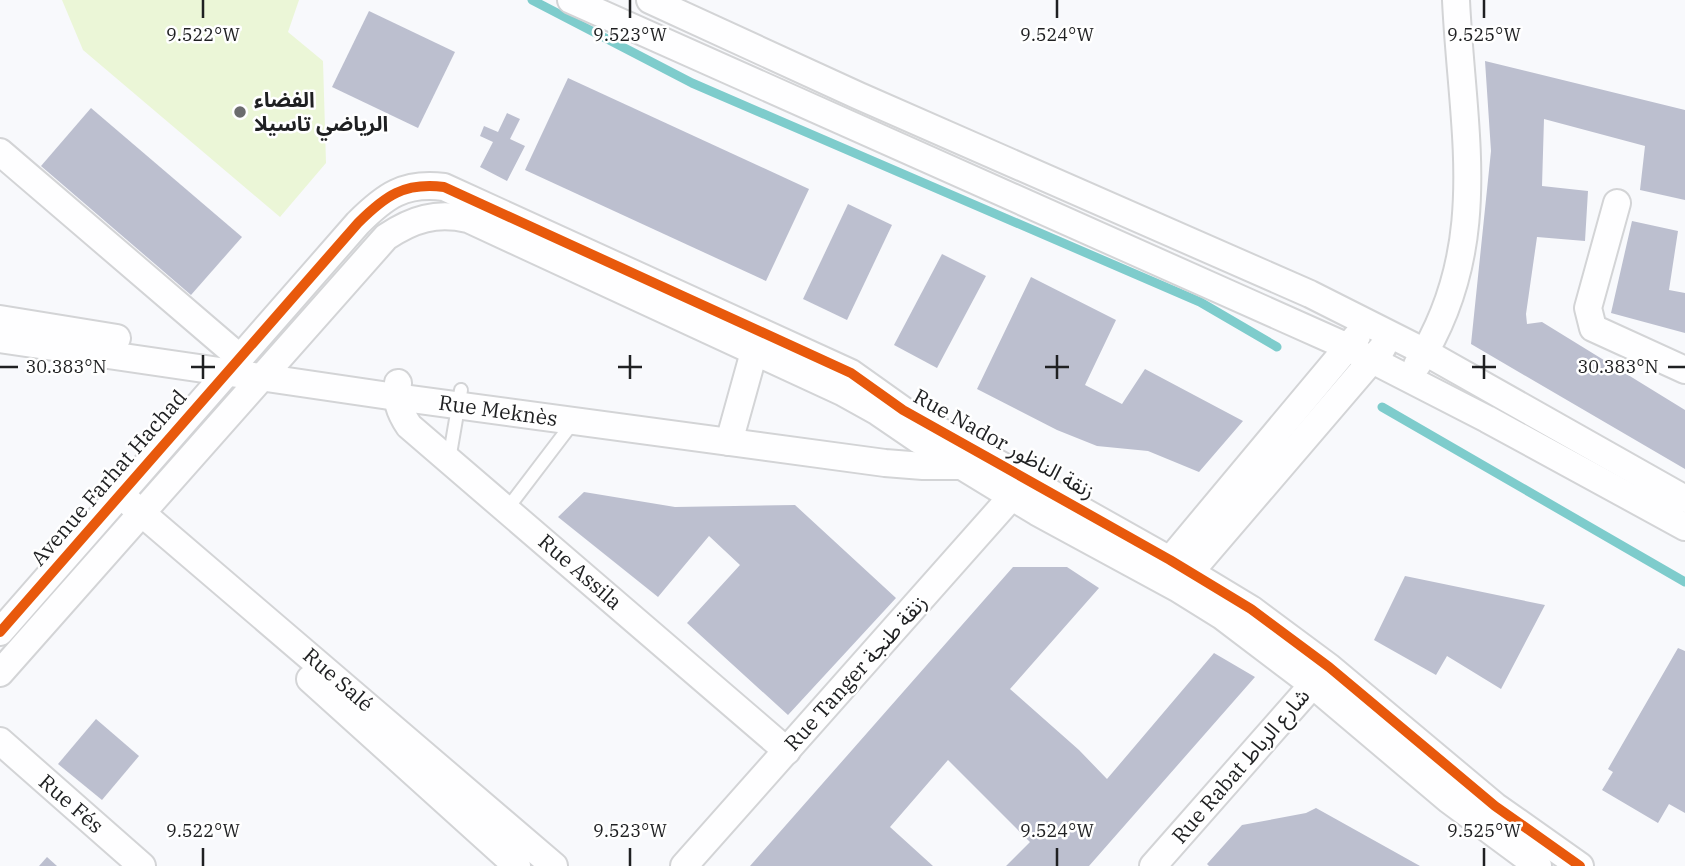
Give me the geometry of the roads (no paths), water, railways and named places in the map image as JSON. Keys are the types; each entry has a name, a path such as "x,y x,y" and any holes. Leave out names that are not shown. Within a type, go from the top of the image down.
{"street":[{"path":"570,0 1347,348 1487,419 1685,527"},
{"path":"650,0 859,96 1310,293 1425,352 1685,499"},
{"path":"1409,378 1425,352 1456,278 1464,240 1468,163 1456,0"},
{"path":"0,152 233,364"},
{"name":"Rue Nador زنقة الناظور","path":"358,223 375,206 406,188 432,186 455,191 851,373 961,454 1174,574 1251,609 1449,800 1538,866"},
{"path":"1617,203 1588,308 1593,327 1685,370"},
{"name":"Rue Nador زنقة الناظور","path":"268,370 386,237 415,220 450,215 468,219 842,393 878,412 931,447"},
{"name":"Avenue Farhat Hachad","path":"0,632 358,223"},
{"name":"Rue Meknès","path":"0,319 268,370 731,434 885,463 923,466 961,454"},
{"path":"1174,574 1369,322"},
{"path":"1174,574 1393,335"},
{"name":"Rue Meknès","path":"0,339 233,364"},
{"path":"731,434 754,352"},
{"path":"0,673 268,370"},
{"name":"Rue Assila","path":"397,389 400,413 409,426 787,751"},
{"name":"Rue Meknès","path":"460,397 575,421 904,448 931,447 961,454"},
{"name":"Rue Nador زنقة الناظور","path":"961,454 998,463 1020,488"},
{"name":"Rue Tanger زنقة طنجة","path":"684,866 1020,488"},
{"name":"Rue Salé","path":"116,499 554,866"},
{"name":"Rue Salé","path":"138,518 517,866"},
{"name":"Rue Nador زنقة الناظور","path":"1321,676 1580,866"},
{"name":"Rue Rabat شارع الرباط","path":"1153,866 1321,676"},
{"name":"Rue Fés","path":"0,741 142,866"}],"lane":[{"path":"449,460 460,397"},
{"path":"508,509 575,421"}],"waterway":[{"path":"532,0 692,83 1200,302 1277,347"},
{"path":"1382,407 1685,582"}],"place":[{"name":"الفضاء الرياضي تاسيلا","path":"240,112"}]}
